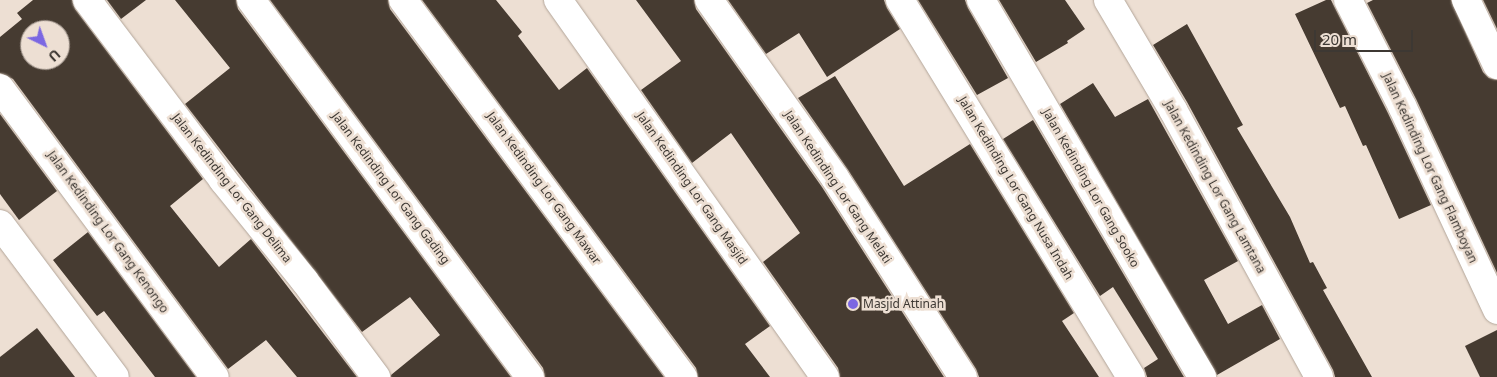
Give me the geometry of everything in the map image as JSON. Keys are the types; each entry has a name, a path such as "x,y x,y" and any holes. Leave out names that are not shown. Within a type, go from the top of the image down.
{"street":[{"name":"Jalan Kedinding Lor Gang Delima","path":"87,0 223,180 304,280 376,377"},
{"name":"Jalan Kedinding Lor Gang Gading","path":"251,0 530,377"},
{"name":"Jalan Kedinding Lor Gang Mawar","path":"403,0 683,377"},
{"name":"Jalan Kedinding Lor Gang Masjid","path":"558,0 825,377"},
{"name":"Jalan Kedinding Lor Gang Melati","path":"709,0 835,178 963,377"},
{"name":"Jalan Kedinding Lor Gang Nusa Indah","path":"900,0 1131,377"},
{"name":"Jalan Kedinding Lor Gang Sooko","path":"981,0 1202,377"},
{"name":"Jalan Kedinding Lor Gang Lamtana","path":"1108,0 1173,110 1319,377"},
{"name":"Jalan Kedinding Lor Gang Flamboyan","path":"1348,0 1402,106 1497,310"},
{"path":"1466,0 1497,65"},
{"name":"Jalan Kedinding Lor Gang Kenongo","path":"0,88 215,377"},
{"path":"0,224 115,377"}],"building":[{"path":"33,0 72,0 75,9 203,179 170,206 219,267 251,239 357,377 297,377 266,340 228,369 13,79 0,73 0,37 20,21 20,70 70,70 70,20 21,20 22,19 17,13"},
{"path":"107,0 146,0 121,19"},
{"path":"175,0 236,0 238,9 511,377 391,377 391,375 440,335 410,297 362,332 185,104 230,68"},
{"path":"270,0 388,0 390,9 664,377 545,377 543,368"},
{"path":"422,0 496,0 522,32 518,36 559,90 587,68 770,326 745,344 770,377 698,377 696,368"},
{"path":"636,0 694,0 696,9 822,187 944,377 840,377 838,368 763,262 800,233 731,133 692,163 641,90 681,61"},
{"path":"728,0 884,0 900,29 827,77 799,33 766,54"},
{"path":"918,0 965,0 1008,78 977,95"},
{"path":"999,0 1065,0 1085,29 1067,41 1068,43 1036,62"},
{"path":"1326,0 1331,0 1388,113 1431,205 1399,219 1366,145 1363,146 1345,106 1340,108 1295,14"},
{"path":"1373,0 1451,0 1483,72 1489,78 1497,80 1497,273 1416,99 1367,3"},
{"path":"1483,0 1497,0 1497,29"},
{"path":"1187,24 1243,125 1237,128 1290,217 1310,263 1313,262 1327,288 1323,290 1372,377 1335,377 1333,370 1187,102 1153,45"},
{"path":"835,76 904,186 970,144 1074,313 1062,321 1099,377 979,377 976,369 848,170 798,98"},
{"path":"1093,83 1115,117 1148,99 1238,261 1204,280 1228,324 1262,305 1280,339 1217,375 1060,104"},
{"path":"0,114 57,191 19,220 0,194"},
{"path":"1033,120 1184,377 1147,377 1144,368 1158,359 1113,287 1100,296 1003,139"},
{"path":"88,232 196,377 155,377 104,311 97,316 53,260"},
{"path":"37,328 75,377 0,377 0,357"},
{"path":"1497,330 1497,377 1480,377 1465,346"}],"place":[{"name":"Masjid Attinah","path":"853,304"}]}
